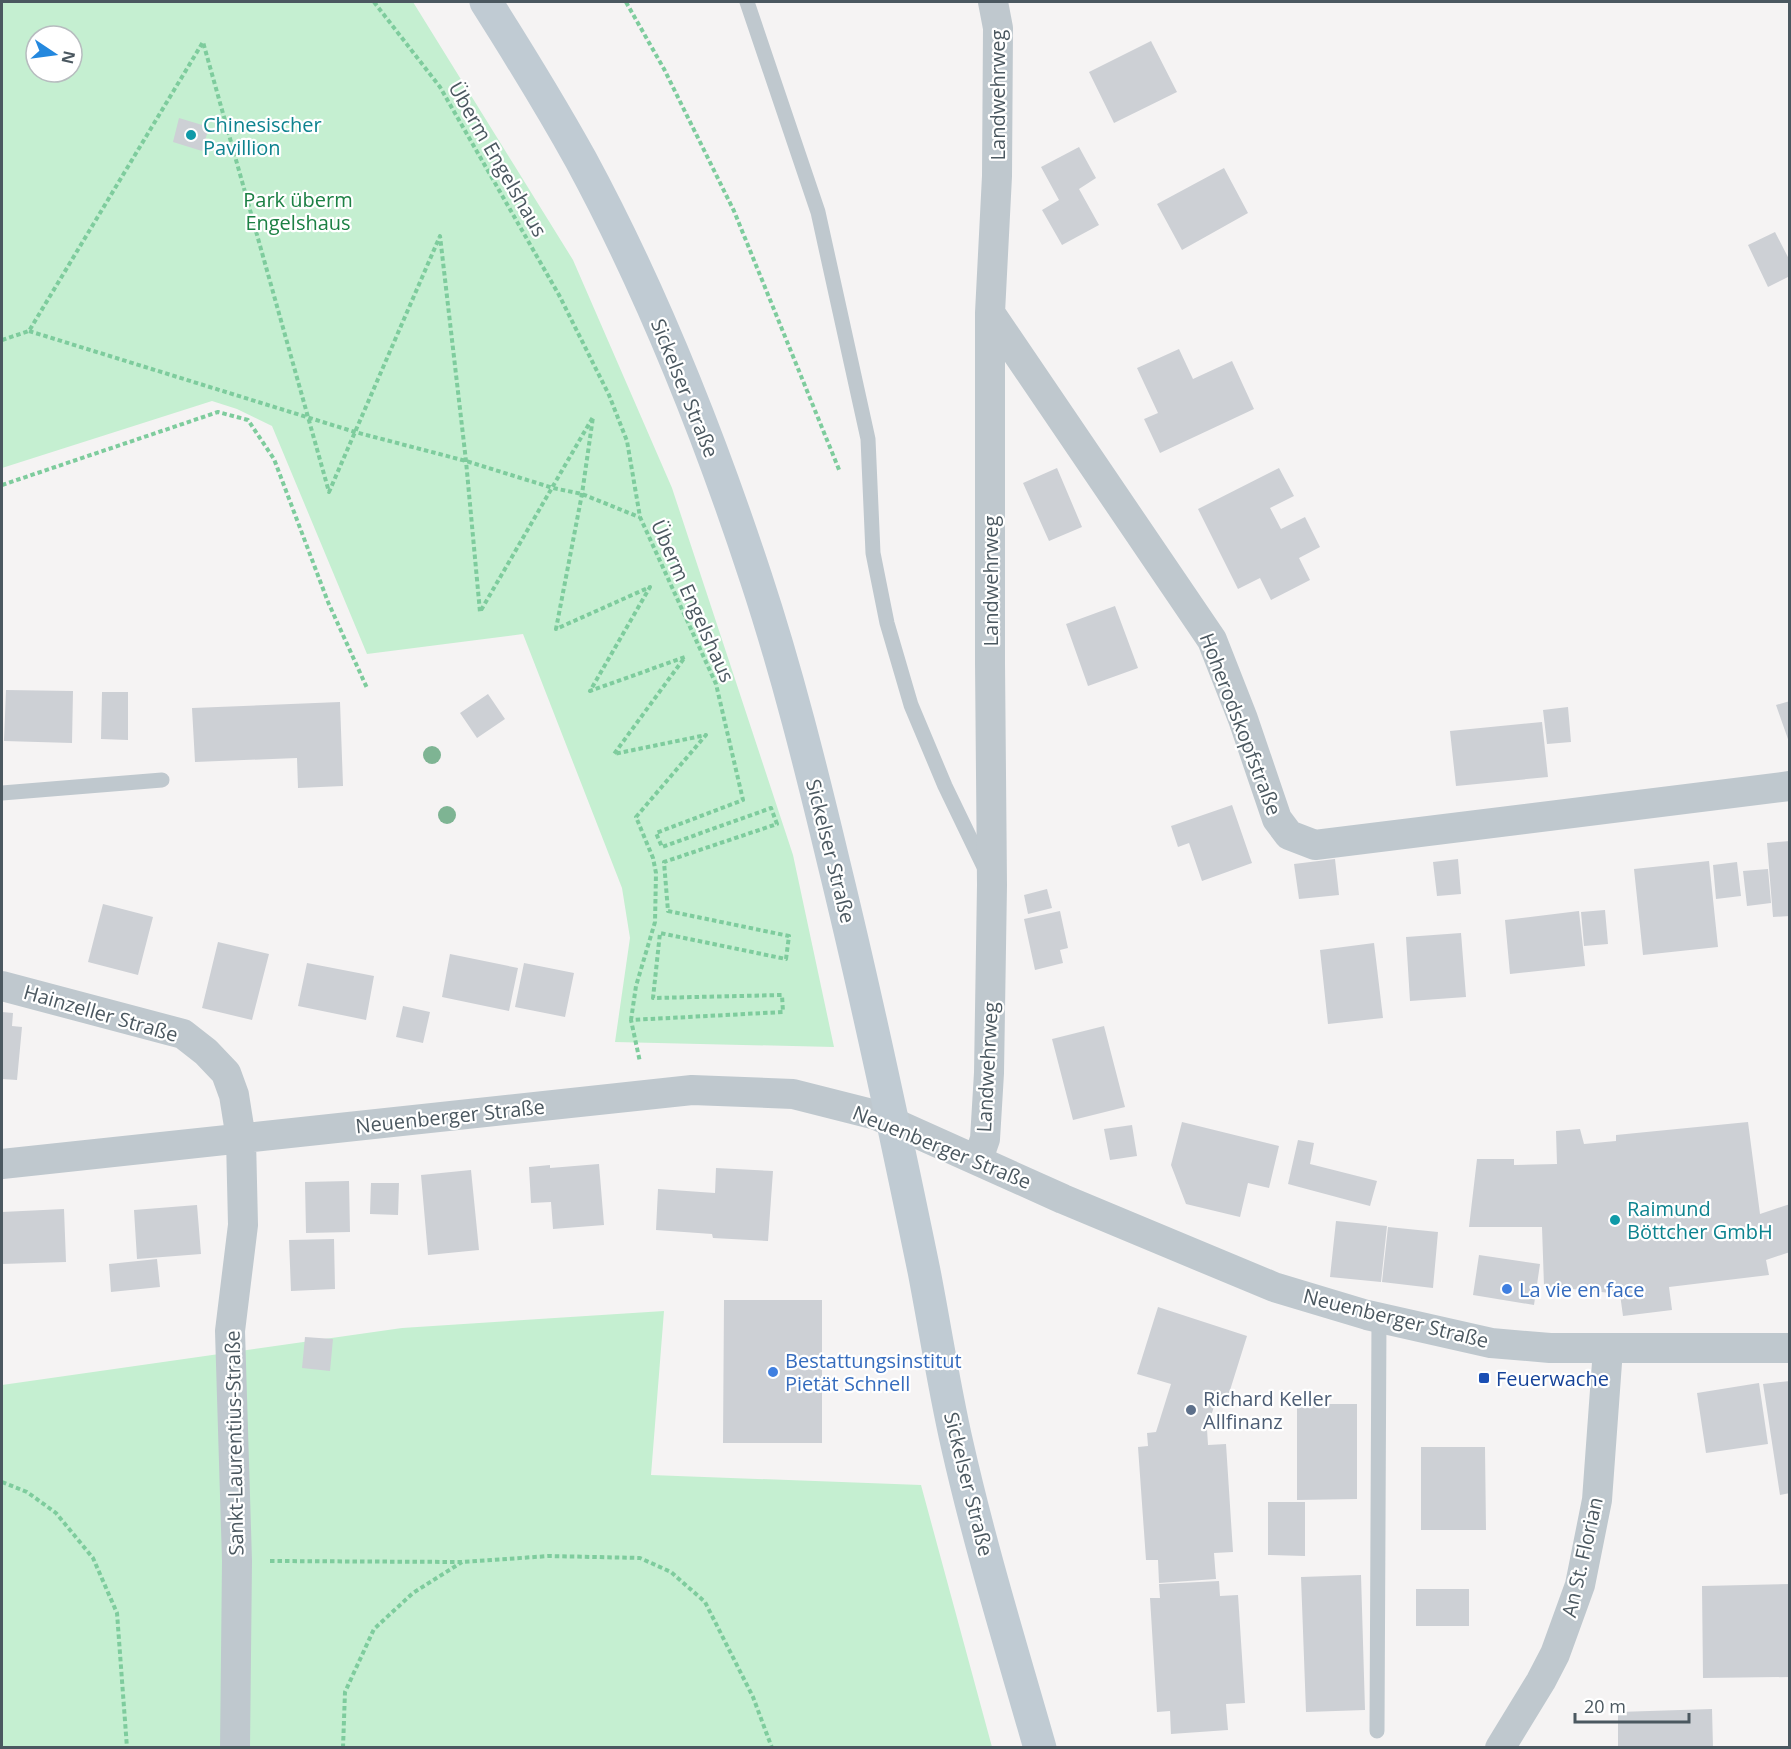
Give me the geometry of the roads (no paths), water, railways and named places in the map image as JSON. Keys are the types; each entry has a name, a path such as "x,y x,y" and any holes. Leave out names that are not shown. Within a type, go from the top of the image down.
{"main road":[{"name":"Sickelser Straße","path":"486,2 534,78 582,163 630,257 684,377 740,529 786,676 859,968 923,1269 957,1443 1001,1614 1040,1748"}],"street":[{"name":"Landwehrweg","path":"978,1159 985,1138 989,1073 992,885 990,313 997,176 998,28 993,2"},
{"name":"Hoherodskopfstraße","path":"990,313 1212,640 1243,719 1277,819 1289,836 1315,845 1790,786"},
{"name":"Hainzeller Straße","path":"2,986 183,1034 206,1052 226,1073 234,1095 241,1139"},
{"name":"Neuenberger Straße","path":"2,1164 645,1097 692,1090 793,1094 876,1115 1063,1198 1274,1287 1379,1318 1491,1343 1550,1348 1790,1348"},
{"name":"Sankt-Laurentius-Straße","path":"235,1748 237,1561 230,1331 243,1225 241,1139"},
{"name":"An St. Florian","path":"1500,1748 1555,1654 1580,1585 1597,1500 1608,1349"}],"lane":[{"path":"747,2 818,212 868,439 873,553 887,623 911,705 945,786 992,885"},
{"path":"2,793 162,780"},
{"path":"1377,1731 1379,1318"}],"place":[{"name":"Chinesischer Pavillion","path":"191,135"},
{"name":"Raimund Böttcher GmbH","path":"1615,1220"},
{"name":"La vie en face","path":"1507,1289"},
{"name":"Bestattungsinstitut Pietät Schnell","path":"773,1372"},
{"name":"Feuerwache","path":"1484,1378"},
{"name":"Richard Keller Allfinanz","path":"1191,1410"}],"park label":[{"name":"Park überm Engelshaus","path":"298,210"}]}
